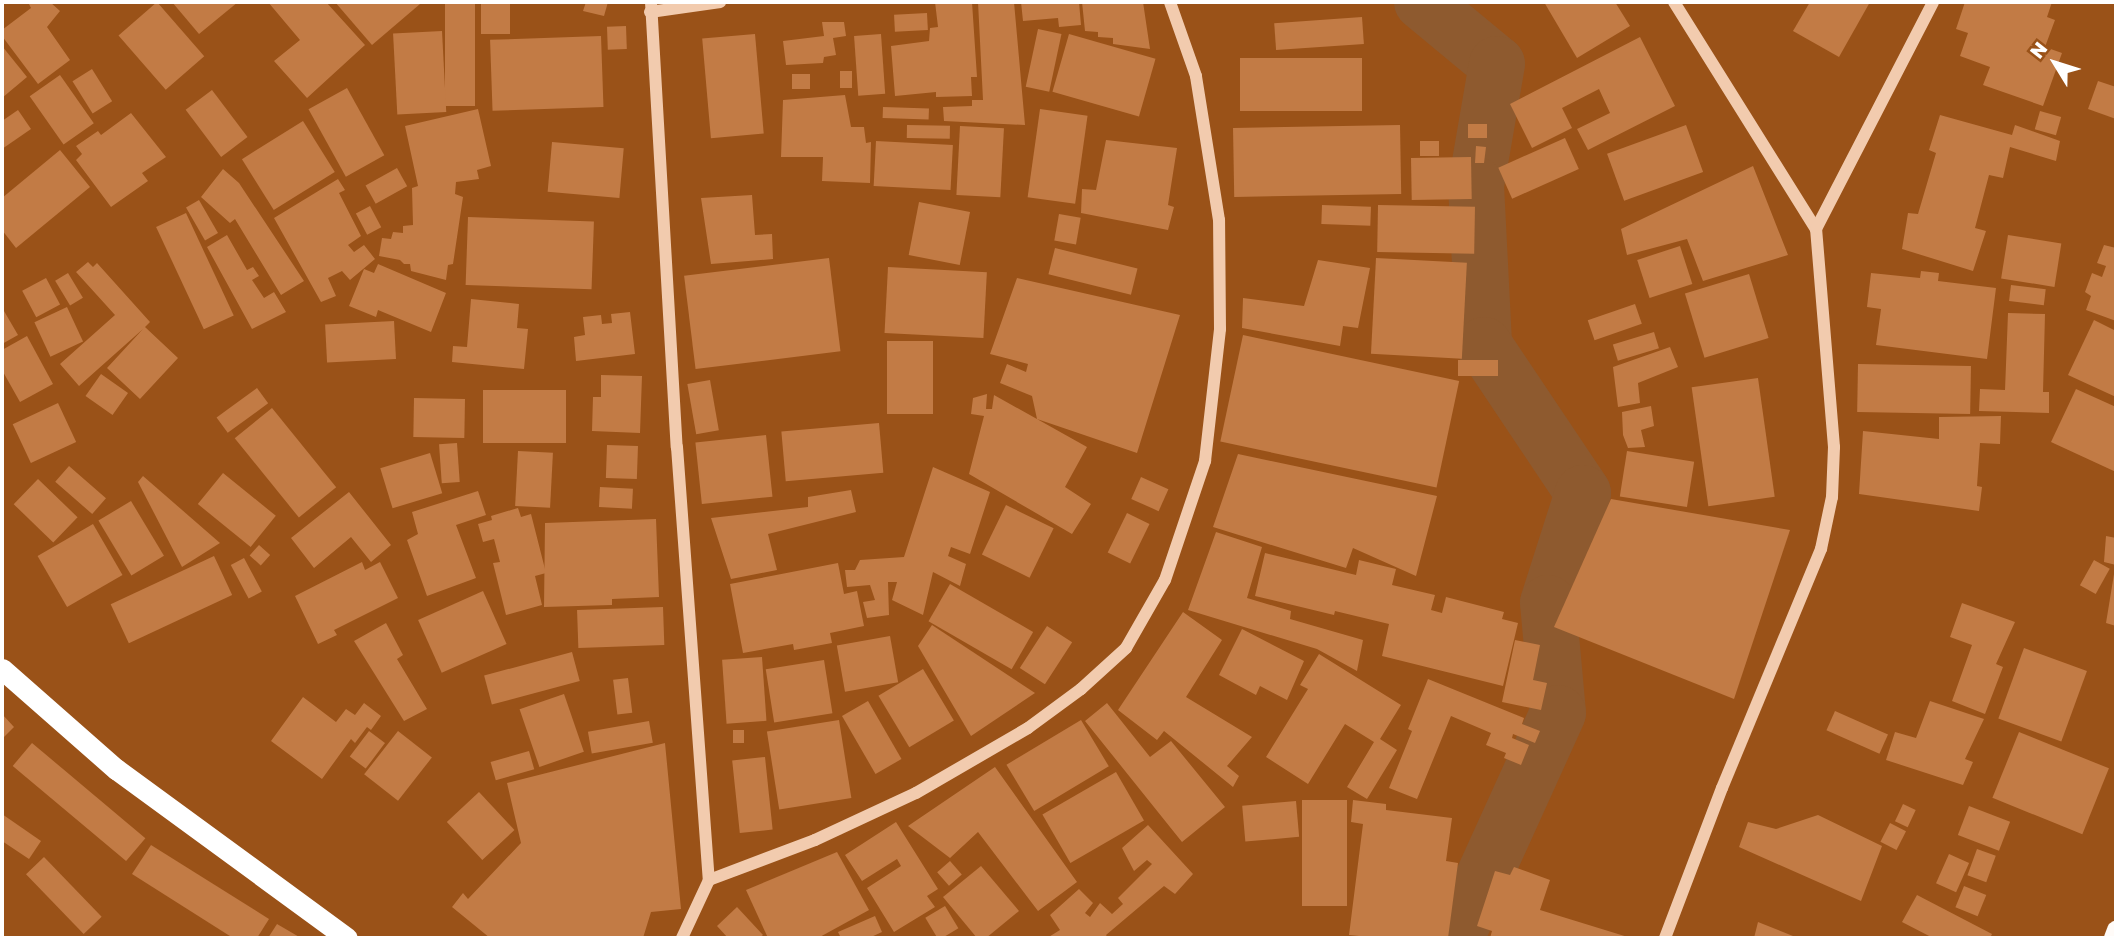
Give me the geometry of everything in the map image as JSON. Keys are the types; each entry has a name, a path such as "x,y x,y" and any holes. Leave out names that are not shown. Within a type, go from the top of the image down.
{"highway":[{"path":"2,669 116,769 347,938"}],"main road":[{"path":"2113,938 2116,930"}],"street":[{"path":"682,938 709,880 651,7 720,2"},
{"path":"709,880 815,840 916,793 1027,727 1081,690 1126,648 1165,580 1205,461 1220,329 1219,220 1196,76 1170,2"},
{"path":"1665,938 1722,788 1821,549 1832,497 1834,447 1816,229 1674,2"},
{"path":"1816,229 1933,2"}],"building":[{"path":"28,2 50,2 60,11 47,27 70,60 38,84 2,36 2,30 31,8"},
{"path":"157,2 204,56 166,90 119,35"},
{"path":"172,2 238,2 199,34"},
{"path":"268,2 326,2 365,45 307,98 274,61 300,40"},
{"path":"335,2 418,2 420,4 372,45"},
{"path":"445,2 475,2 475,106 445,106"},
{"path":"481,2 510,2 510,34 481,34"},
{"path":"586,2 608,2 604,16 583,11"},
{"path":"935,2 972,2 977,77 971,77 972,96 936,97 936,92 895,96 891,46 929,41 930,28 938,27"},
{"path":"978,2 1014,2 1025,125 944,121 943,107 972,106 972,100 983,100"},
{"path":"1021,2 1079,2 1081,25 1059,27 1058,18 1023,21"},
{"path":"1082,2 1143,2 1150,49 1113,44 1113,38 1098,37 1098,32 1085,31"},
{"path":"1544,2 1615,2 1630,26 1577,58"},
{"path":"1810,2 1870,2 1839,57 1793,31"},
{"path":"1965,2 2052,2 2047,17 2055,20 2045,47 2062,53 2043,106 1983,85 1990,67 1960,56 1968,33 1956,29"},
{"path":"927,13 928,30 895,32 894,15"},
{"path":"1362,17 1364,44 1276,50 1274,23"},
{"path":"822,22 844,22 846,36 833,38 836,55 824,57 823,63 786,65 783,41 824,36"},
{"path":"626,26 627,49 608,50 607,27"},
{"path":"1038,29 1061,34 1049,92 1026,87"},
{"path":"442,31 446,112 397,114 393,34"},
{"path":"755,34 764,134 711,138 702,39"},
{"path":"881,34 885,94 858,96 854,36"},
{"path":"1069,34 1156,59 1139,116 1052,92"},
{"path":"601,36 603,107 493,111 490,40"},
{"path":"1640,37 1675,106 1588,150 1577,129 1610,113 1599,89 1562,108 1572,128 1532,148 1510,104"},
{"path":"2,46 27,77 2,98"},
{"path":"1240,58 1362,58 1362,111 1240,111"},
{"path":"92,69 112,101 93,113 72,81"},
{"path":"840,71 852,71 852,88 840,88"},
{"path":"792,74 810,74 810,89 792,89"},
{"path":"60,75 94,123 64,145 30,96"},
{"path":"2098,81 2116,87 2116,119 2088,109"},
{"path":"347,88 384,155 346,177 309,109"},
{"path":"212,90 248,137 221,157 186,110"},
{"path":"845,95 851,127 864,127 866,143 871,142 870,183 822,181 823,157 781,157 783,100"},
{"path":"883,107 929,109 929,120 883,118"},
{"path":"478,109 491,166 477,170 479,179 456,182 455,194 463,197 453,264 448,265 446,280 411,271 410,264 379,256 382,238 391,239 393,232 403,233 403,226 413,225 412,188 418,186 405,126"},
{"path":"1040,109 1088,116 1075,204 1028,197"},
{"path":"18,110 31,129 2,149 2,121"},
{"path":"2040,111 2061,117 2056,135 2035,129"},
{"path":"131,113 166,157 142,173 148,181 111,207 76,160 82,154 76,146 98,131 101,135"},
{"path":"1940,115 2012,135 2015,125 2060,141 2056,161 2010,147 2003,178 1989,175 1975,228 1986,231 1973,271 1902,249 1908,213 1918,214 1936,153 1929,150"},
{"path":"303,121 335,172 274,210 242,159"},
{"path":"1468,124 1487,124 1487,138 1468,138"},
{"path":"907,125 950,126 950,139 907,138"},
{"path":"1400,125 1401,194 1234,197 1233,128"},
{"path":"1686,125 1703,172 1624,201 1607,154"},
{"path":"960,126 1004,128 1000,197 956,195"},
{"path":"1565,138 1579,169 1512,199 1498,168"},
{"path":"1106,140 1177,148 1168,205 1174,207 1168,230 1081,213 1082,189 1096,190"},
{"path":"876,141 953,145 951,190 874,186"},
{"path":"1420,141 1439,141 1439,156 1420,156"},
{"path":"552,142 624,148 619,198 548,192"},
{"path":"1476,146 1486,147 1484,163 1475,163"},
{"path":"60,150 90,187 16,248 2,230 2,198"},
{"path":"1471,157 1472,199 1412,200 1411,158"},
{"path":"1753,166 1788,255 1703,281 1687,239 1627,255 1621,229"},
{"path":"397,168 407,186 376,204 366,185"},
{"path":"223,169 239,183 304,281 281,295 235,219 230,223 201,197"},
{"path":"338,179 345,190 339,193 361,236 348,245 354,252 364,245 375,259 350,280 342,271 328,278 336,296 321,302 274,218"},
{"path":"752,195 755,235 772,234 773,259 711,264 701,198"},
{"path":"199,200 218,233 205,240 186,207"},
{"path":"919,202 970,212 960,265 909,255"},
{"path":"1322,205 1371,207 1370,226 1321,224"},
{"path":"1378,205 1475,207 1474,254 1377,252"},
{"path":"370,206 381,227 367,235 356,214"},
{"path":"186,213 234,315 204,329 156,227"},
{"path":"1059,214 1081,218 1076,244 1054,241"},
{"path":"468,217 594,221 592,289 466,285"},
{"path":"227,235 247,270 253,267 259,276 252,280 264,298 274,292 286,312 252,329 207,247"},
{"path":"2008,235 2061,243 2054,287 2001,278"},
{"path":"2104,245 2116,248 2116,321 2086,310 2091,296 2085,292 2092,273 2102,277 2106,266 2097,263"},
{"path":"1680,246 1692,284 1650,298 1637,260"},
{"path":"1055,248 1137,269 1131,295 1048,274"},
{"path":"829,258 840,351 696,369 684,276"},
{"path":"1376,258 1467,263 1462,359 1371,354"},
{"path":"1318,260 1370,268 1358,328 1343,326 1340,346 1242,328 1243,298 1304,306"},
{"path":"88,262 93,267 97,263 150,322 145,327 178,358 140,399 107,368 143,329 79,386 60,364 115,315 76,272"},
{"path":"378,264 446,293 431,332 378,310 376,317 349,306 364,269 374,273"},
{"path":"888,267 987,272 983,338 885,333"},
{"path":"1921,271 1939,273 1938,281 1996,288 1987,359 1876,345 1881,309 1867,307 1871,273 1920,278"},
{"path":"68,273 83,298 70,306 55,281"},
{"path":"1749,274 1769,338 1705,358 1685,294"},
{"path":"46,278 60,304 36,317 22,291"},
{"path":"1017,278 1180,315 1137,453 1037,419 1032,396 1000,383 1007,364 1026,372 1028,364 990,354"},
{"path":"2011,285 2046,289 2044,305 2009,301"},
{"path":"471,299 519,304 517,328 528,329 524,369 452,362 453,346 467,347"},
{"path":"1635,304 1642,324 1595,340 1588,320"},
{"path":"67,307 83,341 50,357 34,322"},
{"path":"4,311 18,335 2,344 2,312"},
{"path":"630,312 635,354 576,361 574,337 585,335 583,317 601,315 602,324 612,323 611,314"},
{"path":"2008,313 2045,314 2043,392 2049,392 2049,413 1979,411 1980,389 2005,390"},
{"path":"2094,320 2116,331 2116,397 2068,375"},
{"path":"394,321 396,359 327,363 325,325"},
{"path":"1654,332 1659,348 1618,361 1613,345"},
{"path":"1243,335 1459,381 1437,488 1220,442"},
{"path":"27,336 53,384 20,402 2,370 2,350"},
{"path":"887,341 933,341 933,414 887,414"},
{"path":"1670,347 1678,367 1638,383 1640,403 1618,407 1613,367"},
{"path":"1458,360 1498,360 1498,376 1458,376"},
{"path":"1858,364 1971,366 1970,414 1857,412"},
{"path":"101,374 128,393 113,415 86,396"},
{"path":"601,375 642,376 640,433 592,431 593,397 601,397"},
{"path":"1758,378 1775,497 1708,506 1692,387"},
{"path":"710,380 719,430 696,434 687,384"},
{"path":"257,388 268,403 228,433 217,417"},
{"path":"2076,389 2116,407 2116,472 2051,442"},
{"path":"483,390 566,390 566,443 483,443"},
{"path":"987,394 986,409 992,409 994,395 1087,447 1065,487 1091,504 1072,534 969,474 984,416 971,414 973,398"},
{"path":"414,398 465,399 464,438 413,437"},
{"path":"58,403 76,442 31,463 13,424"},
{"path":"1651,406 1654,426 1641,430 1645,447 1628,448 1623,435 1622,412"},
{"path":"272,408 336,487 299,517 235,438"},
{"path":"2001,416 2000,444 1980,443 1977,486 1982,487 1979,511 1859,494 1863,431 1939,439 1939,417"},
{"path":"879,423 883,473 786,481 781,432"},
{"path":"766,435 772,497 702,504 695,442"},
{"path":"457,443 460,482 442,483 439,444"},
{"path":"607,445 638,446 637,479 606,478"},
{"path":"518,451 553,453 550,508 515,506"},
{"path":"1627,451 1694,462 1687,507 1620,496"},
{"path":"430,453 442,493 393,508 380,468"},
{"path":"1238,454 1437,496 1416,576 1353,548 1346,568 1213,527"},
{"path":"69,466 106,498 92,514 55,482"},
{"path":"933,467 990,492 970,554 951,547 948,556 966,564 960,586 933,572 923,615 892,600 897,582 888,582 889,615 867,618 863,602 875,600 870,585 847,587 845,570 855,570 860,560 904,557"},
{"path":"223,473 276,516 251,547 198,504"},
{"path":"143,476 220,543 182,567 138,482"},
{"path":"1141,477 1168,489 1159,511 1131,499"},
{"path":"38,479 78,517 53,542 14,504"},
{"path":"600,487 633,489 632,509 599,507"},
{"path":"851,490 856,512 768,534 777,570 731,579 711,518 808,507 808,497"},
{"path":"478,491 486,515 456,525 476,578 427,596 407,540 418,534 412,512"},
{"path":"349,492 391,545 371,562 351,537 314,568 291,538"},
{"path":"1611,499 1790,530 1734,699 1554,627"},
{"path":"131,501 164,556 131,575 98,521"},
{"path":"1006,505 1054,528 1030,578 982,554"},
{"path":"518,508 521,517 531,514 546,573 535,576 542,605 506,615 493,563 500,562 494,539 483,542 478,524 492,520 491,516"},
{"path":"1127,513 1149,524 1130,564 1108,553"},
{"path":"656,519 659,597 612,599 612,605 544,607 545,523"},
{"path":"93,524 122,575 67,607 38,556"},
{"path":"1216,532 1262,547 1247,598 1291,611 1290,619 1363,640 1357,671 1317,649 1188,610"},
{"path":"2106,536 2116,538 2116,565 2104,562"},
{"path":"259,545 270,555 261,565 250,555"},
{"path":"1265,553 1356,575 1359,560 1396,569 1392,585 1435,595 1431,610 1442,613 1446,597 1504,612 1502,619 1518,623 1503,686 1382,656 1389,624 1335,611 1334,615 1255,596"},
{"path":"214,556 232,595 129,643 111,604"},
{"path":"244,558 262,592 249,599 231,565"},
{"path":"2094,560 2110,569 2096,594 2080,585"},
{"path":"362,562 365,570 380,562 398,598 334,630 337,635 318,644 295,596"},
{"path":"838,563 844,594 857,591 864,626 830,633 832,643 794,650 793,644 743,653 730,584"},
{"path":"2116,568 2116,626 2106,623"},
{"path":"950,584 1033,632 1012,669 928,621"},
{"path":"483,591 507,644 442,673 418,620"},
{"path":"1962,603 2015,622 1996,664 2003,667 1985,714 1952,701 1972,645 1950,637"},
{"path":"663,607 664,645 578,648 577,610"},
{"path":"1183,612 1222,640 1186,697 1252,737 1227,766 1239,776 1233,787 1164,731 1157,740 1118,710"},
{"path":"386,623 403,655 397,659 427,709 404,721 354,641"},
{"path":"932,625 1035,693 971,736 918,646"},
{"path":"1047,626 1072,642 1045,684 1020,668"},
{"path":"1242,629 1304,661 1287,700 1260,686 1256,695 1219,675"},
{"path":"890,636 898,682 845,692 837,645"},
{"path":"1515,640 1540,645 1533,680 1547,683 1541,710 1502,702"},
{"path":"2024,648 2087,671 2061,741 1998,718"},
{"path":"572,652 580,681 492,705 484,676"},
{"path":"1319,654 1401,705 1380,739 1397,750 1367,799 1347,787 1374,742 1345,724 1308,784 1266,757 1308,689 1300,685"},
{"path":"762,657 766,721 727,724 722,660"},
{"path":"824,660 832,713 774,723 766,669"},
{"path":"923,669 954,720 909,747 878,696"},
{"path":"628,678 632,713 617,715 613,680"},
{"path":"1428,679 1524,718 1522,724 1540,731 1535,743 1513,734 1512,738 1529,745 1521,765 1504,758 1506,753 1486,745 1491,733 1451,716 1417,799 1389,788 1412,731 1408,729"},
{"path":"564,694 584,752 539,767 520,709"},
{"path":"303,697 336,722 346,709 355,715 364,703 381,716 371,730 367,727 355,743 351,739 322,779 271,741"},
{"path":"868,701 902,759 876,774 842,716"},
{"path":"1930,701 1984,719 1965,759 1973,762 1963,785 1886,760 1895,732 1916,738"},
{"path":"1107,703 1150,757 1171,741 1225,807 1182,842 1085,721"},
{"path":"1835,711 1888,735 1879,754 1826,730"},
{"path":"2,714 14,727 4,737 2,735"},
{"path":"839,720 851,798 779,809 767,731"},
{"path":"1081,720 1109,766 1034,811 1006,765"},
{"path":"649,721 653,743 592,753 588,732"},
{"path":"733,730 744,730 744,743 733,743"},
{"path":"369,731 385,743 366,769 350,757"},
{"path":"398,731 432,757 398,801 364,774"},
{"path":"2019,732 2109,768 2082,834 1992,798"},
{"path":"32,743 145,838 126,861 13,766"},
{"path":"665,743 681,909 651,912 643,938 490,938 452,907 463,893 468,899 521,843 507,783"},
{"path":"529,751 534,769 496,780 491,762"},
{"path":"765,757 773,830 740,833 732,760"},
{"path":"995,767 1077,882 1038,911 978,832 950,858 908,826"},
{"path":"1116,772 1144,820 1070,863 1042,814"},
{"path":"479,792 514,830 482,860 447,822"},
{"path":"1302,800 1347,800 1347,906 1302,906"},
{"path":"1353,800 1386,804 1386,810 1452,818 1446,861 1458,863 1448,938 1349,935 1363,824 1351,822"},
{"path":"1296,801 1299,837 1245,842 1242,806"},
{"path":"1903,804 1916,810 1908,827 1895,821"},
{"path":"1969,806 2010,822 1999,851 1958,835"},
{"path":"2,814 41,841 29,859 2,841"},
{"path":"1818,815 1882,846 1861,901 1739,847 1748,822 1776,829"},
{"path":"896,822 938,889 927,896 935,907 894,932 867,888 901,866 897,859 862,881 845,855"},
{"path":"1890,823 1906,831 1897,850 1880,842"},
{"path":"1148,825 1193,874 1175,894 1164,886 1106,935 1108,938 1047,938 1060,930 1050,915 1079,889 1093,903 1085,913 1090,917 1100,903 1112,914 1123,904 1118,898 1152,864 1147,860 1134,871 1122,848"},
{"path":"151,845 269,919 257,938 233,938 132,874"},
{"path":"1977,849 1996,856 1986,882 1967,875"},
{"path":"837,852 869,910 818,938 768,938 746,890"},
{"path":"1949,854 1969,863 1956,892 1936,883"},
{"path":"44,857 102,917 84,934 26,874"},
{"path":"950,861 962,875 949,886 937,872"},
{"path":"981,866 1019,911 986,938 977,938 943,897"},
{"path":"1514,867 1550,880 1540,910 1631,938 1490,938 1492,931 1477,926 1495,871 1510,875"},
{"path":"1964,886 1986,895 1978,916 1955,907"},
{"path":"1917,895 1992,934 1990,938 1933,938 1902,922"},
{"path":"945,906 958,928 937,938 925,918"},
{"path":"737,907 763,935 759,938 728,938 717,926"},
{"path":"875,916 882,932 869,938 841,938 838,932"},
{"path":"1758,922 1798,938 1754,938"},
{"path":"277,924 301,938 268,938"}],"waterway":[{"path":"1422,2 1497,64 1476,185 1484,345 1583,493 1548,603 1558,713 1456,938"}]}
